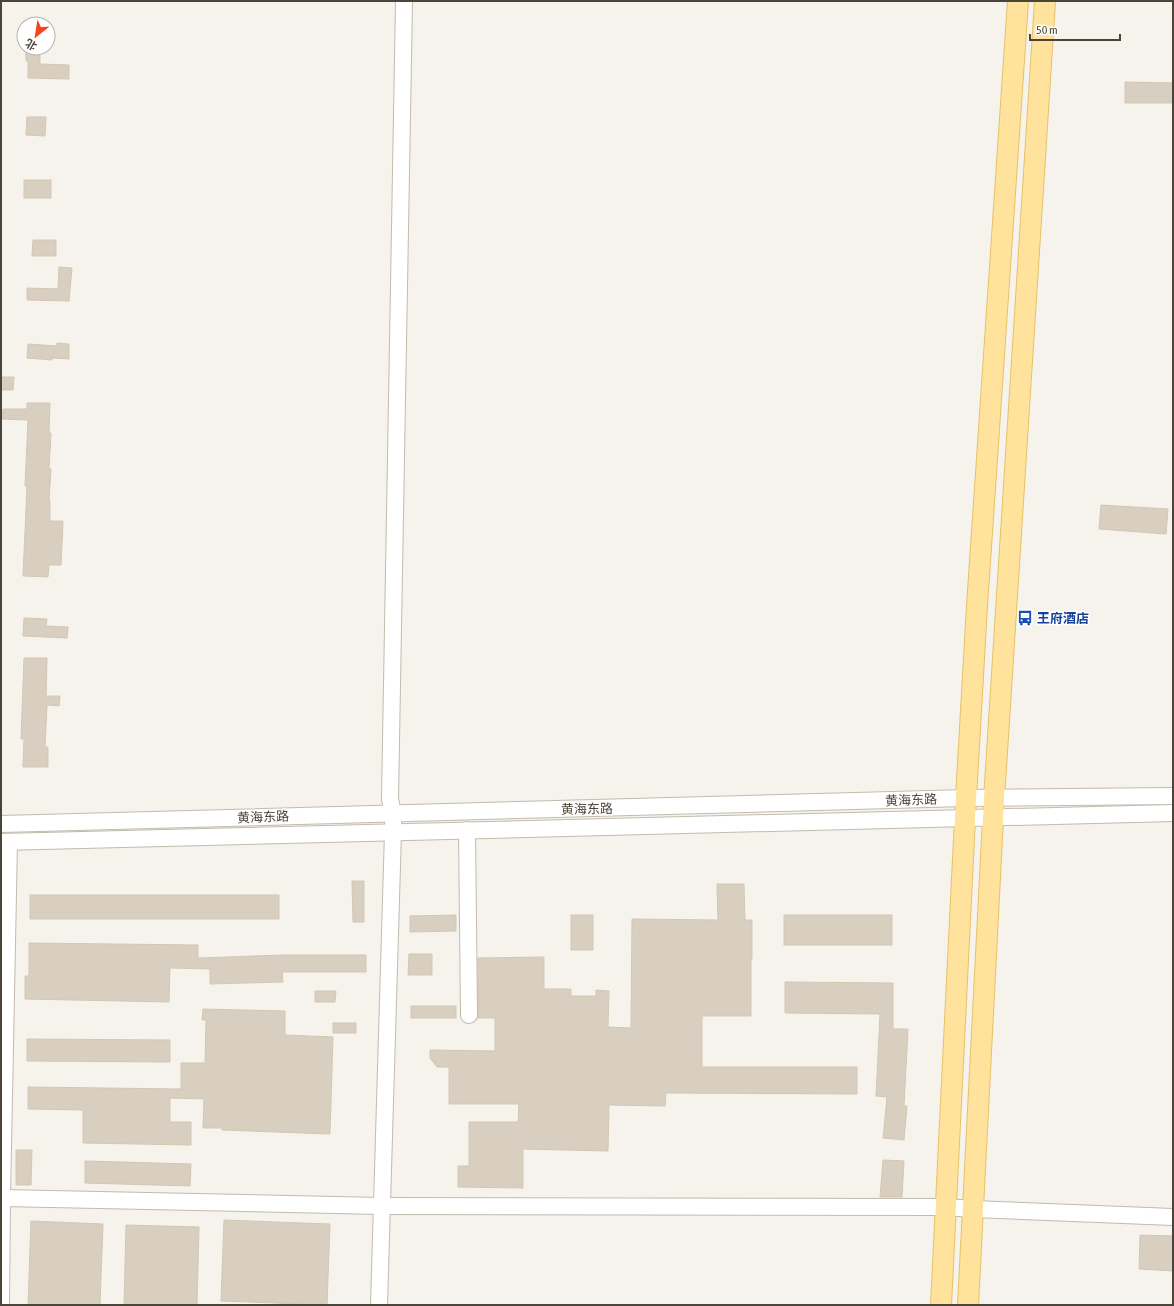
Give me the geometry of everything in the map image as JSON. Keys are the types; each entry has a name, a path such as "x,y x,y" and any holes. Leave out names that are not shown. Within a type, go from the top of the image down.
{"main road":[{"path":"941,1305 977,606 1018,1"},
{"path":"968,1305 994,808 1045,1"}],"street":[{"path":"379,1305 393,832 393,813 390,799 404,1"},
{"name":"黄海东路","path":"5,842 965,818 994,808 1173,796"},
{"name":"黄海东路","path":"1,824 966,798 994,808 1173,813"},
{"path":"467,830 470,1015"},
{"path":"1,1305 5,842"},
{"path":"2,1198 382,1206 946,1207 1173,1217"}],"building":[{"path":"26,56 40,56 40,64 69,65 69,79 28,78 28,61 26,61"},
{"path":"1125,82 1173,83 1173,103 1125,103"},
{"path":"27,117 46,117 45,136 26,135"},
{"path":"24,180 51,180 51,198 24,198"},
{"path":"33,240 56,240 56,256 32,256"},
{"path":"59,267 72,268 69,301 27,300 27,288 58,289"},
{"path":"57,343 69,344 69,359 52,358 52,360 27,358 28,344 57,346"},
{"path":"1,377 14,377 13,390 1,390"},
{"path":"27,403 50,403 50,521 63,521 61,565 49,565 48,577 23,576 28,420 2,419 3,409 27,409"},
{"path":"1101,505 1168,509 1166,534 1099,529"},
{"path":"24,618 47,619 46,626 68,627 67,638 23,636"},
{"path":"24,658 47,658 46,696 60,696 59,706 47,705 45,747 48,747 48,767 23,767 24,739 21,739"},
{"path":"352,881 364,881 364,922 353,922"},
{"path":"717,884 744,884 745,920 752,920 751,1016 702,1016 702,1067 857,1067 857,1094 666,1093 665,1106 609,1105 608,1151 523,1149 523,1188 458,1187 458,1166 469,1166 469,1122 518,1122 519,1104 449,1104 449,1067 437,1067 430,1058 430,1050 495,1051 495,1018 478,1018 478,958 544,957 544,989 571,989 571,996 596,996 596,990 609,991 608,1027 631,1028 632,919 718,920"},
{"path":"30,895 279,895 279,919 30,919"},
{"path":"456,915 456,931 410,932 410,916"},
{"path":"571,915 593,915 593,950 571,950"},
{"path":"784,915 892,915 892,945 784,945"},
{"path":"29,943 198,945 198,958 282,955 366,955 366,972 282,972 283,982 210,984 210,969 170,968 169,1002 25,999 25,976 29,976"},
{"path":"409,954 432,954 432,975 408,975"},
{"path":"785,982 893,983 893,1029 908,1029 904,1106 907,1106 904,1140 883,1138 887,1097 876,1096 880,1014 785,1013"},
{"path":"315,991 336,991 335,1002 315,1002"},
{"path":"411,1006 456,1006 456,1018 411,1018"},
{"path":"203,1009 285,1011 285,1035 333,1037 330,1134 203,1128 204,1099 170,1098 170,1122 191,1122 191,1145 83,1143 83,1110 28,1109 28,1087 181,1089 181,1063 205,1063 206,1020 202,1020"},
{"path":"333,1023 356,1023 356,1033 333,1033"},
{"path":"27,1039 170,1040 170,1062 27,1061"},
{"path":"16,1150 32,1150 31,1185 16,1185"},
{"path":"883,1160 904,1161 902,1197 880,1197"},
{"path":"85,1161 191,1164 190,1186 85,1183"},
{"path":"224,1220 330,1224 327,1305 221,1301"},
{"path":"31,1221 103,1224 100,1305 28,1305"},
{"path":"126,1225 199,1227 197,1305 124,1305"},
{"path":"1140,1235 1173,1236 1173,1271 1139,1269"}],"place":[{"name":"王府酒店","path":"1025,618"}]}
